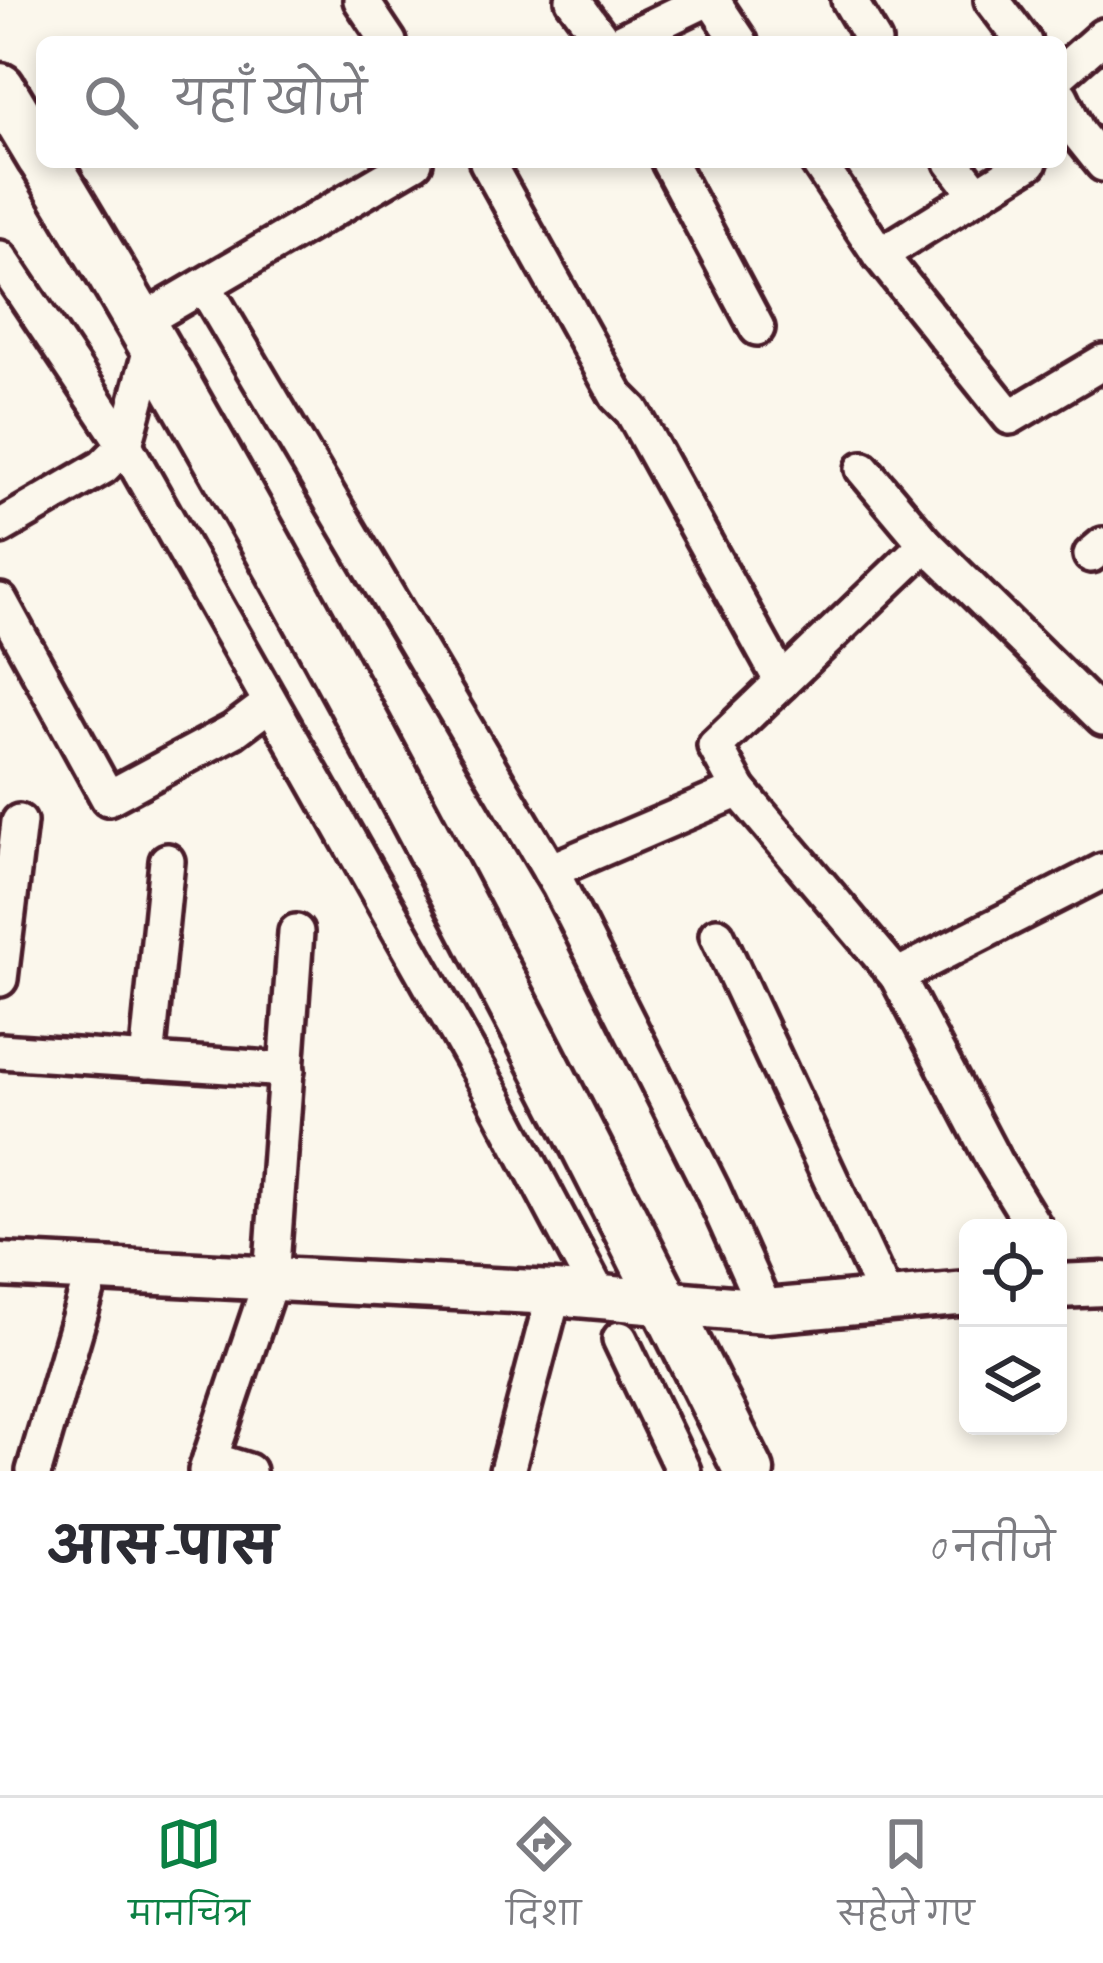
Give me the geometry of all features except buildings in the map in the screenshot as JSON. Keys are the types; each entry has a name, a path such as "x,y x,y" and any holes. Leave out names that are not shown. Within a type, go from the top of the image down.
{"main road":[{"path":"0,88 36,148"},
{"path":"48,168 147,331 371,735 749,1471"}],"street":[{"path":"362,0 385,36"},
{"path":"572,0 599,36"},
{"path":"632,36 709,0 736,36"},
{"path":"849,0 870,36"},
{"path":"992,0 1019,36"},
{"path":"1067,68 1103,36"},
{"path":"1069,138 1103,164"},
{"path":"0,526 103,467 125,446 147,331 205,286 405,168"},
{"path":"490,168 782,682"},
{"path":"672,168 758,328"},
{"path":"822,168 880,255 1010,417 1103,362"},
{"path":"956,168 976,194"},
{"path":"880,255 1020,168"},
{"path":"0,258 125,446 494,1099 600,1297"},
{"path":"205,286 550,871 712,1190 766,1311"},
{"path":"863,469 926,544 1103,718"},
{"path":"926,544 715,746 739,790 897,976 1029,1219"},
{"path":"0,602 108,798 233,731 269,704"},
{"path":"550,871 739,790"},
{"path":"0,979 20,822"},
{"path":"148,1060 167,861"},
{"path":"897,976 1103,871"},
{"path":"248,1471 208,1465 272,1279 296,932"},
{"path":"717,934 887,1300"},
{"path":"0,1051 287,1070"},
{"path":"0,1265 554,1293 766,1311 959,1294"},
{"path":"34,1471 93,1270"},
{"path":"506,1471 554,1293"},
{"path":"620,1340 683,1471"}]}
